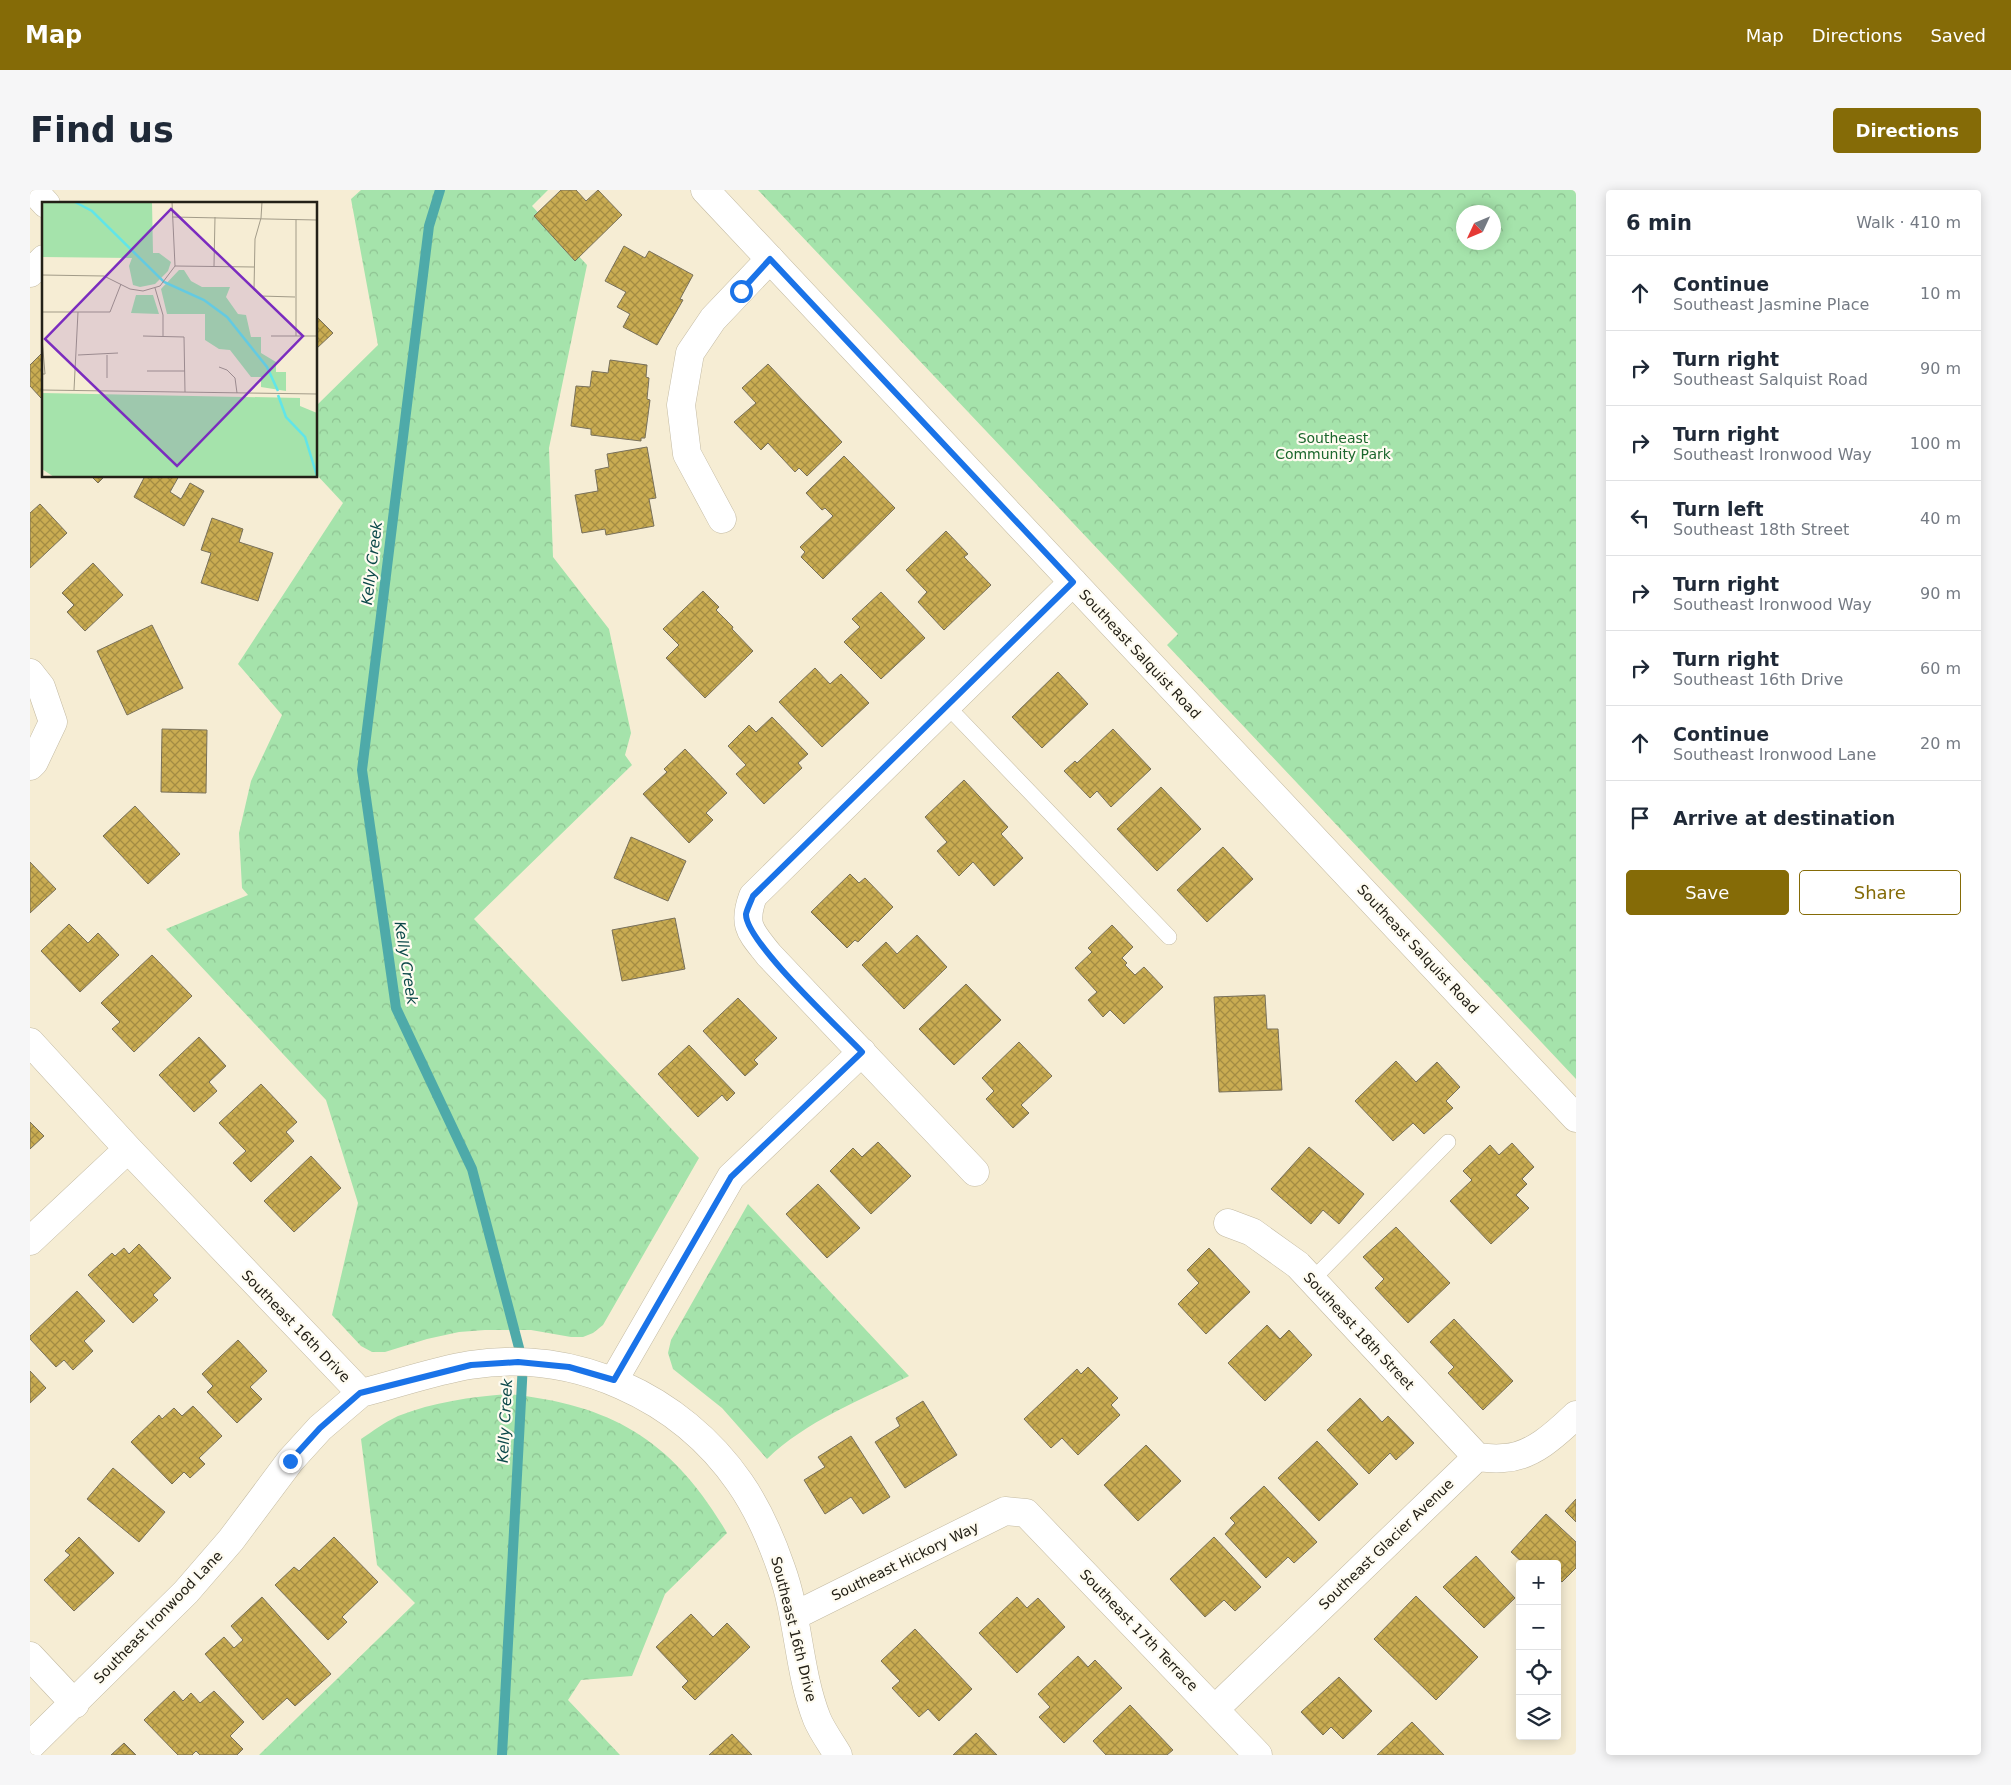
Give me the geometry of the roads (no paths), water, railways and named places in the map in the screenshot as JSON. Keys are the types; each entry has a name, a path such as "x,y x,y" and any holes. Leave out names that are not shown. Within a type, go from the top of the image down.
{"street":[{"path":"33,190 44,202"},
{"name":"Southeast Salquist Road","path":"705,190 1576,1118"},
{"path":"722,519 687,454 681,405 690,353 714,319 770,259"},
{"path":"30,273 42,261"},
{"path":"975,1172 769,955 752,933 746,914 753,896 1073,582"},
{"path":"30,673 41,687 53,722 34,762 30,766"},
{"name":"Southeast 16th Drive","path":"30,1042 128,1149 360,1393 471,1365 518,1362 569,1367 614,1380 654,1402 702,1438 740,1483 766,1530 782,1570 794,1616 803,1668 817,1719 838,1755"},
{"path":"614,1380 731,1177 862,1052"},
{"path":"30,1242 128,1149"},
{"name":"Southeast 18th Street","path":"1228,1223 1252,1232 1298,1265 1476,1457"},
{"name":"Southeast Ironwood Lane","path":"30,1746 75,1704 186,1592 231,1540 290,1461 308,1441 360,1393"},
{"path":"1476,1457 1505,1458 1532,1450 1563,1428 1576,1415"},
{"name":"Southeast Glacier Avenue","path":"1215,1709 1476,1457"},
{"name":"Southeast Hickory Way","path":"794,1616 1005,1511 1016,1510"},
{"name":"Southeast 17th Terrace","path":"1016,1510 1026,1513 1035,1521 1258,1755"},
{"path":"30,1656 75,1704"}],"lane":[{"path":"947,706 1169,937"},
{"path":"1312,1280 1448,1142"}],"waterway":[{"name":"Kelly Creek","path":"440,190 429,226 362,770 396,1008 472,1169 523,1363 502,1755"}],"park label":[{"name":"Southeast Community Park","path":"1333,446"}]}
